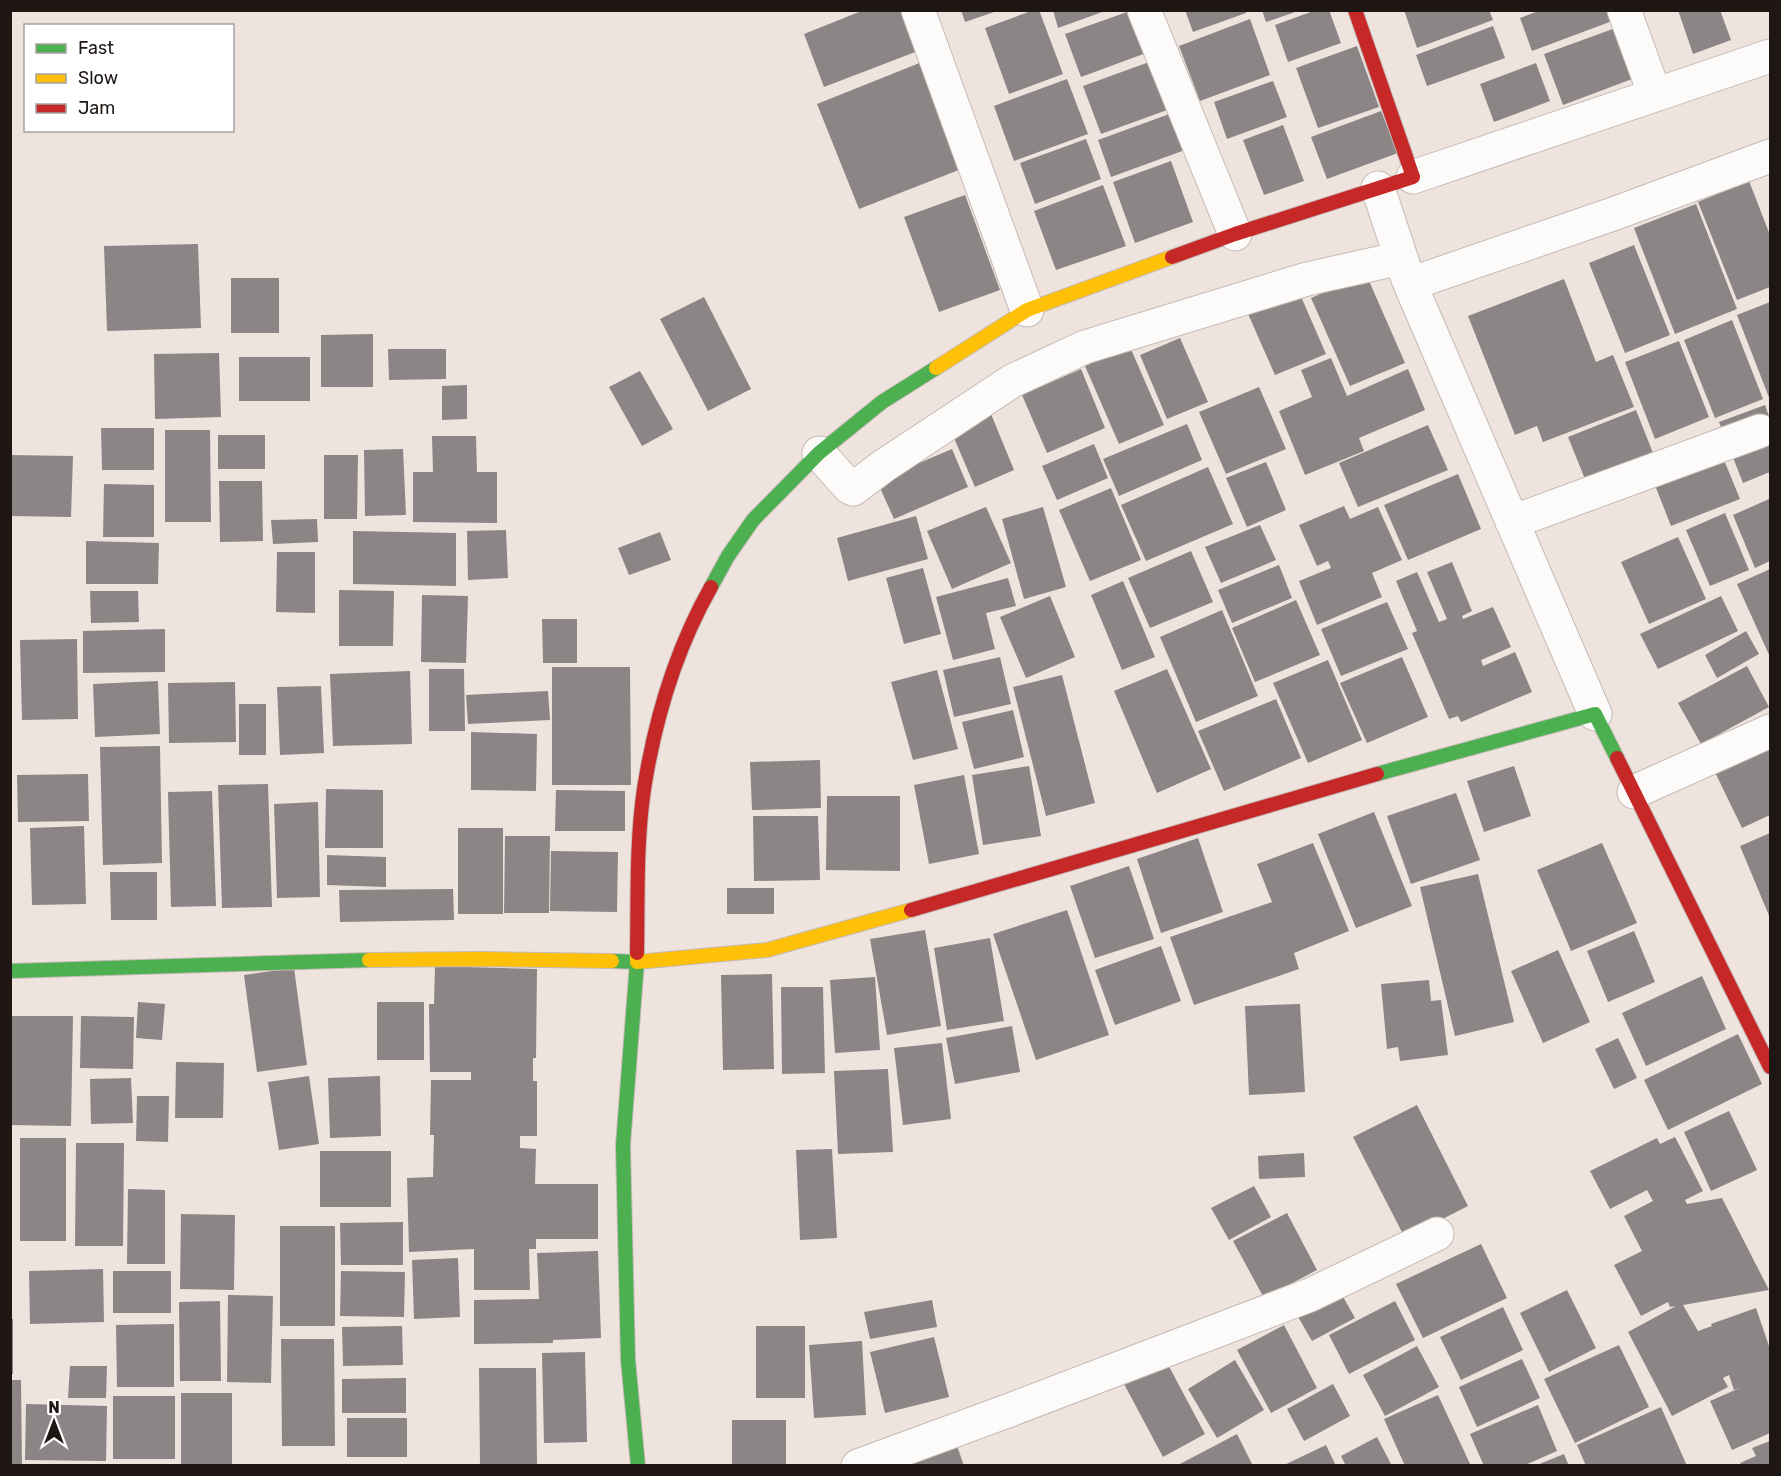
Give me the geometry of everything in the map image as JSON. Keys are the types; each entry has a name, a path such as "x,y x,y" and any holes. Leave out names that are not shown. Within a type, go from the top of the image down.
{"street":[{"path":"918,10 1027,310"},
{"path":"1143,10 1234,234"},
{"path":"1355,10 1413,177"},
{"path":"1624,10 1655,95"},
{"path":"638,1466 628,1360 623,1145 640,961 638,864 644,790 657,728 678,655 704,599 728,556 753,520 882,402 1027,310 1234,234 1382,200 1413,177 1770,56"},
{"path":"822,456 853,489 882,467 1012,381 1084,347 1307,279 1402,262 1613,214 1770,156"},
{"path":"1382,200 1402,262 1595,714 1634,792 1761,1024 1770,1067"},
{"path":"1512,522 1760,431"},
{"path":"10,971 292,961 532,958 640,961 767,950 991,888 1300,795 1595,714"},
{"path":"1634,792 1770,731"},
{"path":"858,1466 1310,1295 1437,1234"}],"building":[{"path":"864,10 908,10 923,49 824,87 804,34"},
{"path":"961,10 997,10 997,11 965,22"},
{"path":"1039,10 1063,74 1009,94 985,28"},
{"path":"1053,10 1105,10 1105,11 1058,28"},
{"path":"1185,10 1246,10 1246,13 1193,32"},
{"path":"1262,10 1298,10 1298,11 1266,22"},
{"path":"1316,10 1329,10 1341,43 1288,62 1275,25"},
{"path":"1404,10 1489,10 1493,20 1417,48"},
{"path":"1541,10 1621,10 1623,17 1532,51 1520,18"},
{"path":"1678,10 1720,10 1731,40 1693,54"},
{"path":"1130,11 1146,53 1081,77 1065,34"},
{"path":"1250,19 1270,75 1200,101 1179,46"},
{"path":"1493,26 1505,58 1427,86 1416,55"},
{"path":"1621,26 1640,76 1563,105 1544,54"},
{"path":"1357,46 1379,107 1318,128 1296,68"},
{"path":"1152,61 1170,109 1101,134 1083,86"},
{"path":"922,62 964,168 859,209 817,104"},
{"path":"1536,63 1550,101 1494,122 1480,84"},
{"path":"1067,79 1088,134 1014,161 994,106"},
{"path":"1273,81 1287,117 1227,139 1214,102"},
{"path":"1381,111 1398,153 1327,179 1311,137"},
{"path":"1172,113 1185,150 1111,177 1098,140"},
{"path":"1283,125 1304,181 1264,195 1243,140"},
{"path":"1086,139 1101,179 1035,204 1020,163"},
{"path":"1171,161 1193,222 1135,243 1113,182"},
{"path":"1749,181 1770,235 1770,287 1737,300 1698,202"},
{"path":"1103,185 1126,246 1056,270 1034,211"},
{"path":"965,195 1000,290 939,312 904,217"},
{"path":"1696,204 1737,309 1675,334 1634,228"},
{"path":"198,244 201,328 107,331 104,246"},
{"path":"1634,245 1670,335 1625,353 1589,263"},
{"path":"1366,274 1405,363 1350,386 1311,298"},
{"path":"231,278 279,278 279,333 231,333"},
{"path":"1564,279 1596,362 1613,355 1634,407 1543,442 1537,426 1515,435 1468,316"},
{"path":"1296,285 1326,354 1275,375 1245,307"},
{"path":"704,297 751,389 708,411 660,319"},
{"path":"1770,302 1770,400 1737,315"},
{"path":"1732,320 1763,399 1715,418 1684,340"},
{"path":"373,334 373,387 321,387 321,335"},
{"path":"1180,338 1208,402 1167,419 1140,355"},
{"path":"1679,341 1709,417 1655,439 1625,362"},
{"path":"1130,347 1164,425 1119,444 1085,366"},
{"path":"388,349 446,349 446,379 389,380"},
{"path":"219,353 221,417 155,419 154,354"},
{"path":"239,357 310,357 310,401 239,401"},
{"path":"1331,358 1347,396 1408,369 1425,410 1359,438 1364,451 1305,475 1279,411 1312,397 1301,370"},
{"path":"1081,369 1105,428 1047,453 1022,395"},
{"path":"640,371 673,429 642,446 609,387"},
{"path":"467,385 467,419 442,420 442,386"},
{"path":"1259,387 1286,449 1226,474 1199,412"},
{"path":"1765,405 1770,419 1770,472 1743,483 1719,422"},
{"path":"1636,410 1655,458 1587,484 1568,437"},
{"path":"991,414 1014,470 975,487 951,431"},
{"path":"1187,424 1202,460 1119,496 1103,459"},
{"path":"1428,425 1448,470 1358,507 1339,463"},
{"path":"101,428 154,428 154,470 102,470"},
{"path":"165,430 210,430 211,522 165,522"},
{"path":"218,435 265,435 265,469 218,469"},
{"path":"432,436 476,436 477,472 497,472 497,523 413,522 413,472 433,472"},
{"path":"1717,443 1740,499 1671,526 1649,470"},
{"path":"1094,444 1108,478 1057,500 1042,466"},
{"path":"403,449 406,515 365,516 364,450"},
{"path":"952,449 968,487 894,519 877,481"},
{"path":"10,455 73,456 71,517 10,516"},
{"path":"324,455 358,455 357,519 324,519"},
{"path":"1266,462 1286,510 1247,527 1226,478"},
{"path":"1208,467 1233,524 1146,561 1121,505"},
{"path":"1458,474 1481,529 1408,560 1384,505"},
{"path":"219,481 262,481 263,541 220,542"},
{"path":"104,484 154,485 154,537 103,537"},
{"path":"1111,488 1141,560 1090,581 1059,510"},
{"path":"1769,499 1770,561 1755,568 1733,515"},
{"path":"1344,506 1350,519 1378,507 1402,560 1372,573 1382,597 1317,625 1299,581 1331,568 1328,561 1317,566 1299,525"},
{"path":"986,507 1011,563 952,589 927,531"},
{"path":"1043,507 1066,587 1024,599 1002,519"},
{"path":"1725,513 1749,570 1710,586 1686,530"},
{"path":"916,516 928,559 848,581 837,538"},
{"path":"317,519 318,542 273,544 271,520"},
{"path":"1260,525 1276,560 1221,583 1205,547"},
{"path":"506,530 508,578 468,580 467,531"},
{"path":"353,531 456,533 456,586 353,584"},
{"path":"660,532 671,560 629,575 618,548"},
{"path":"1678,537 1706,599 1649,624 1621,562"},
{"path":"86,541 159,543 158,584 86,584"},
{"path":"1191,551 1213,602 1150,628 1128,578"},
{"path":"277,552 315,552 315,613 276,612"},
{"path":"1452,562 1472,611 1462,616 1463,619 1493,607 1511,647 1481,660 1483,666 1515,652 1532,692 1461,722 1458,716 1449,719 1412,633 1417,631 1396,581 1417,572 1439,622 1447,619 1427,572"},
{"path":"1279,565 1292,598 1232,623 1218,590"},
{"path":"923,568 941,634 904,644 886,578"},
{"path":"1770,569 1770,657 1737,584"},
{"path":"1008,578 1016,606 986,613 995,649 953,660 936,597"},
{"path":"1123,581 1155,657 1122,670 1091,595"},
{"path":"339,590 394,591 393,646 339,646"},
{"path":"90,591 138,591 139,622 91,623"},
{"path":"422,595 468,596 466,663 421,662"},
{"path":"1050,596 1075,657 1026,678 1000,617"},
{"path":"1721,596 1738,631 1658,669 1640,634"},
{"path":"1296,600 1320,655 1255,682 1232,628"},
{"path":"1387,602 1408,649 1341,676 1321,629"},
{"path":"1222,610 1258,696 1196,722 1160,637"},
{"path":"542,619 577,619 577,663 543,663"},
{"path":"165,629 165,672 83,673 83,631"},
{"path":"1746,631 1759,654 1717,678 1705,655"},
{"path":"77,639 78,719 22,720 20,640"},
{"path":"1000,657 1011,704 954,717 943,670"},
{"path":"1402,657 1428,717 1367,743 1340,683"},
{"path":"1328,660 1362,740 1308,763 1273,683"},
{"path":"1747,666 1769,707 1701,744 1678,703"},
{"path":"552,667 630,667 631,785 552,785"},
{"path":"429,669 464,669 465,731 429,731"},
{"path":"1167,669 1211,769 1157,793 1114,691"},
{"path":"937,670 958,749 913,760 891,682"},
{"path":"410,671 412,744 333,746 330,674"},
{"path":"1062,675 1095,803 1046,816 1013,687"},
{"path":"158,681 160,734 95,737 93,684"},
{"path":"235,682 236,742 169,743 168,683"},
{"path":"321,686 324,753 280,755 277,687"},
{"path":"548,691 550,720 468,724 466,695"},
{"path":"1276,699 1301,758 1224,791 1198,731"},
{"path":"239,704 266,704 266,755 239,755"},
{"path":"1013,710 1024,757 974,769 962,722"},
{"path":"471,732 537,734 536,791 471,790"},
{"path":"1770,738 1770,815 1742,828 1712,766"},
{"path":"160,746 162,863 103,865 100,747"},
{"path":"820,760 821,808 752,810 750,762"},
{"path":"1029,766 1041,836 983,845 972,775"},
{"path":"1514,766 1531,816 1484,832 1467,781"},
{"path":"88,774 89,821 18,822 17,775"},
{"path":"964,775 979,854 929,864 914,785"},
{"path":"268,784 272,907 222,908 218,785"},
{"path":"326,789 383,790 383,848 325,848"},
{"path":"556,790 625,791 625,831 555,831"},
{"path":"212,791 216,906 171,907 168,792"},
{"path":"1456,793 1480,860 1411,884 1387,816"},
{"path":"827,796 900,796 900,871 826,870"},
{"path":"318,802 320,897 277,898 274,804"},
{"path":"1374,812 1412,906 1356,928 1318,834"},
{"path":"753,816 818,816 820,880 754,881"},
{"path":"84,826 86,904 32,905 30,828"},
{"path":"458,828 503,828 503,914 458,914"},
{"path":"1770,833 1770,918 1740,846"},
{"path":"505,836 550,836 549,913 504,913"},
{"path":"1198,838 1223,912 1161,933 1137,859"},
{"path":"1313,843 1349,931 1294,953 1299,969 1194,1005 1170,937 1272,902 1257,864"},
{"path":"1602,843 1637,923 1571,951 1537,870"},
{"path":"551,851 618,852 617,912 550,911"},
{"path":"327,855 386,857 386,887 327,885"},
{"path":"1129,866 1154,939 1095,958 1070,886"},
{"path":"110,872 157,872 157,920 111,920"},
{"path":"1478,874 1514,1022 1455,1036 1420,887"},
{"path":"727,888 774,888 774,914 727,914"},
{"path":"453,889 454,920 340,922 339,890"},
{"path":"1067,910 1109,1035 1036,1060 993,934"},
{"path":"925,930 941,1026 887,1035 870,939"},
{"path":"1634,931 1655,982 1608,1002 1587,951"},
{"path":"990,938 1004,1021 947,1030 934,948"},
{"path":"1161,946 1181,1001 1115,1025 1095,970"},
{"path":"1558,950 1590,1022 1543,1043 1511,971"},
{"path":"435,966 537,969 536,1058 533,1058 533,1081 537,1081 537,1136 520,1136 520,1148 536,1149 535,1184 598,1184 598,1239 536,1239 536,1249 529,1249 530,1290 474,1290 474,1249 409,1252 407,1178 433,1177 434,1135 430,1135 431,1080 471,1080 471,1072 430,1072 429,1004 434,1004"},
{"path":"294,968 307,1065 257,1072 244,975"},
{"path":"772,974 774,1069 723,1070 721,975"},
{"path":"1702,976 1726,1029 1646,1066 1622,1013"},
{"path":"875,977 880,1050 835,1053 830,980"},
{"path":"1429,980 1431,1001 1441,1000 1448,1055 1400,1061 1398,1047 1387,1049 1381,984"},
{"path":"781,987 823,987 825,1073 782,1074"},
{"path":"138,1002 165,1004 162,1040 136,1038"},
{"path":"377,1002 424,1002 424,1060 377,1060"},
{"path":"1300,1004 1305,1092 1249,1095 1245,1006"},
{"path":"10,1016 73,1016 71,1126 10,1125"},
{"path":"81,1016 134,1017 133,1069 80,1068"},
{"path":"1012,1026 1020,1072 955,1084 946,1038"},
{"path":"1738,1034 1762,1084 1668,1130 1644,1080"},
{"path":"1618,1038 1637,1078 1614,1089 1595,1049"},
{"path":"942,1043 951,1119 903,1125 894,1048"},
{"path":"176,1062 224,1063 223,1118 175,1118"},
{"path":"888,1069 893,1152 838,1154 834,1071"},
{"path":"309,1076 319,1144 279,1150 268,1082"},
{"path":"380,1076 381,1136 330,1138 328,1078"},
{"path":"131,1078 133,1123 91,1124 90,1079"},
{"path":"137,1096 169,1096 168,1142 136,1141"},
{"path":"1417,1105 1468,1206 1405,1238 1353,1137"},
{"path":"1729,1111 1757,1170 1711,1191 1684,1132"},
{"path":"1675,1137 1703,1191 1685,1200 1687,1204 1722,1198 1769,1290 1683,1305 1698,1331 1756,1308 1770,1349 1770,1433 1732,1450 1710,1401 1742,1387 1734,1390 1729,1375 1723,1378 1728,1387 1672,1416 1628,1332 1676,1306 1670,1307 1668,1302 1641,1316 1614,1265 1642,1251 1624,1216 1653,1201 1647,1190 1610,1209 1590,1171 1657,1138 1660,1144"},
{"path":"20,1138 66,1138 66,1241 20,1241"},
{"path":"76,1143 124,1143 123,1246 75,1246"},
{"path":"832,1149 837,1238 800,1240 796,1150"},
{"path":"320,1151 391,1151 391,1207 320,1207"},
{"path":"1304,1153 1305,1177 1259,1179 1258,1156"},
{"path":"1254,1186 1271,1217 1229,1240 1211,1208"},
{"path":"128,1189 165,1190 165,1264 127,1264"},
{"path":"1287,1213 1317,1270 1264,1298 1233,1241"},
{"path":"181,1214 235,1215 234,1290 180,1289"},
{"path":"403,1222 403,1265 341,1265 340,1223"},
{"path":"280,1226 335,1226 335,1326 280,1326"},
{"path":"1481,1244 1507,1298 1423,1338 1396,1284"},
{"path":"598,1251 601,1338 553,1340 553,1343 474,1344 474,1300 539,1299 537,1253"},
{"path":"458,1258 460,1317 414,1319 412,1260"},
{"path":"103,1269 104,1322 30,1324 29,1271"},
{"path":"113,1271 171,1271 171,1313 113,1313"},
{"path":"341,1271 405,1272 404,1317 340,1316"},
{"path":"1337,1286 1355,1318 1312,1341 1294,1310"},
{"path":"1567,1290 1596,1348 1549,1372 1520,1313"},
{"path":"228,1295 273,1296 271,1383 227,1382"},
{"path":"932,1300 937,1327 870,1339 864,1312"},
{"path":"220,1301 221,1381 180,1381 179,1302"},
{"path":"1395,1301 1415,1340 1349,1374 1329,1335"},
{"path":"1503,1307 1523,1350 1461,1380 1440,1337"},
{"path":"10,1319 13,1319 13,1374 10,1374"},
{"path":"174,1324 174,1387 117,1387 116,1325"},
{"path":"1284,1325 1317,1388 1271,1413 1237,1350"},
{"path":"402,1326 403,1365 343,1366 342,1327"},
{"path":"756,1326 805,1326 805,1398 756,1398"},
{"path":"934,1337 949,1397 885,1413 870,1352"},
{"path":"281,1339 334,1339 335,1446 282,1446"},
{"path":"862,1341 866,1415 814,1418 809,1345"},
{"path":"1619,1345 1649,1407 1575,1443 1544,1379"},
{"path":"1417,1346 1439,1387 1385,1416 1363,1375"},
{"path":"585,1352 587,1442 544,1443 542,1353"},
{"path":"1165,1359 1205,1434 1163,1457 1123,1382"},
{"path":"1522,1359 1540,1398 1477,1427 1459,1387"},
{"path":"1235,1360 1264,1410 1217,1438 1188,1389"},
{"path":"70,1366 107,1366 106,1398 68,1398"},
{"path":"479,1368 536,1368 537,1466 480,1466"},
{"path":"406,1378 406,1413 342,1413 342,1379"},
{"path":"10,1380 21,1380 22,1466 10,1466"},
{"path":"1333,1384 1350,1416 1304,1441 1287,1409"},
{"path":"181,1393 232,1393 232,1466 181,1466"},
{"path":"1438,1395 1471,1466 1405,1466 1384,1419"},
{"path":"113,1396 175,1396 175,1459 113,1459"},
{"path":"26,1404 107,1406 106,1461 25,1460"},
{"path":"1538,1405 1557,1451 1523,1466 1484,1466 1470,1434"},
{"path":"1661,1407 1687,1466 1586,1466 1577,1445"},
{"path":"347,1418 407,1418 407,1457 347,1457"},
{"path":"732,1420 786,1420 786,1466 732,1466"},
{"path":"953,1434 964,1466 892,1466"},
{"path":"1237,1434 1253,1466 1176,1466"},
{"path":"1377,1437 1392,1466 1346,1466 1341,1456"},
{"path":"1770,1441 1770,1466 1742,1466 1740,1463 1756,1456 1752,1448"},
{"path":"1326,1445 1336,1466 1282,1466"},
{"path":"1564,1454 1569,1466 1537,1466 1537,1465"}],"traffic: fast":[{"path":"711,587 728,556 753,520 819,453 882,402 936,368"},
{"path":"1377,774 1595,714 1617,758"},
{"path":"10,971 369,960"},
{"path":"612,961 637,962 623,1145 628,1360 638,1466"}],"traffic: slow":[{"path":"936,368 1027,310 1172,257"},
{"path":"637,953 637,962 767,950 911,910"},
{"path":"369,960 612,961"}],"traffic: jam":[{"path":"1172,257 1235,234 1413,177 1355,10"},
{"path":"637,953 640,830 644,789 654,737 677,660 711,587"},
{"path":"1617,758 1770,1067"},
{"path":"911,910 1377,774"}]}
